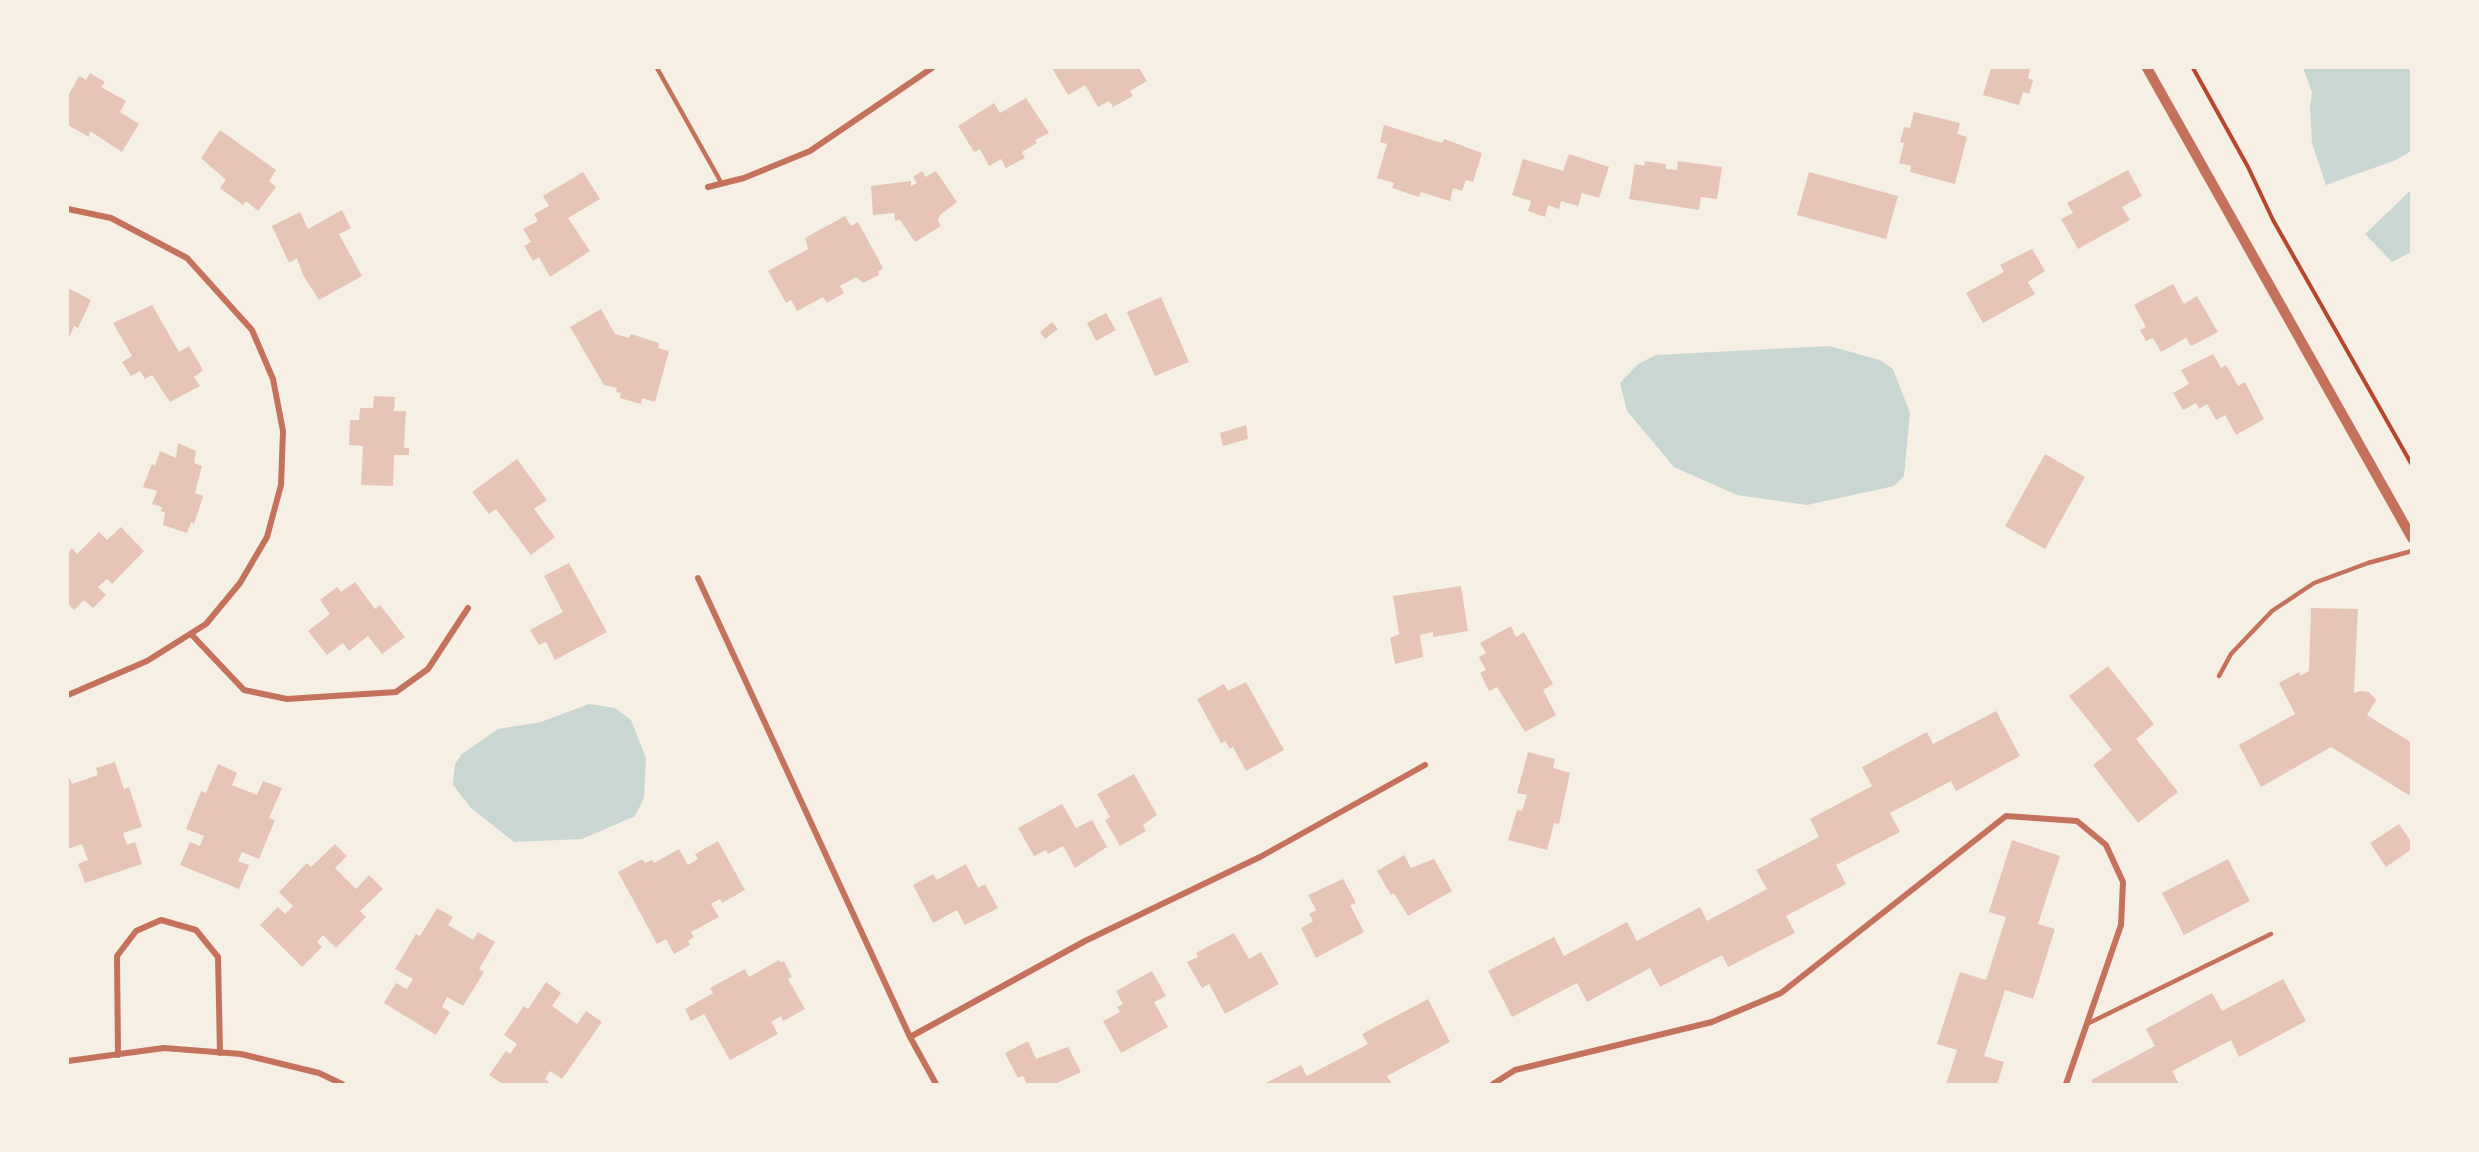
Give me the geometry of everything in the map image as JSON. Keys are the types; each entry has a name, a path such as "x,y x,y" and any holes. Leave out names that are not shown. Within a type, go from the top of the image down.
{"street":[{"path":"708,187 778,166 810,151 932,68"},
{"path":"2148,68 2412,538"},
{"path":"68,209 111,218 187,258 252,330 273,378 283,431 281,485 267,537 240,583 206,624 147,662 68,695"},
{"path":"698,578 909,1037 936,1084"},
{"path":"190,634 244,690 287,699 396,692 429,669 468,608"},
{"path":"909,1037 1085,941 1260,857 1425,765"},
{"path":"1493,1084 1515,1070 1712,1023 1781,993 2006,816 2078,821 2106,845 2123,882 2121,925 2066,1084"},
{"path":"118,1055 117,956 136,931 161,920 196,930 218,957 220,1053"},
{"path":"68,1061 164,1048 241,1054 319,1073 342,1084"}],"lane":[{"path":"657,68 722,184"},
{"path":"2219,676 2231,654 2272,611 2314,583 2368,563 2412,551"},
{"path":"2087,1024 2271,934"}],"path":[{"path":"2193,68 2248,167 2272,220 2412,465"}],"shaded area":[{"path":"2303,68 2411,68 2411,151 2396,160 2326,185 2312,143 2310,108 2312,92"},
{"path":"2411,190 2411,252 2392,262 2365,234"},
{"path":"1829,346 1880,360 1893,369 1910,413 1904,476 1894,486 1807,505 1737,495 1674,467 1627,411 1620,383 1638,364 1656,355"},
{"path":"589,704 615,708 631,720 646,758 644,798 635,816 582,839 514,842 471,808 453,785 455,764 462,754 498,729 541,722"}],"building":[{"path":"1052,68 1139,68 1147,81 1130,91 1133,96 1113,107 1109,101 1098,107 1085,85 1068,95"},
{"path":"1991,68 2030,68 2028,78 2033,80 2029,94 2023,92 2019,105 1983,95"},
{"path":"90,73 105,82 101,87 126,101 120,112 139,124 122,152 90,131 89,137 68,125 68,96 79,76 86,80"},
{"path":"1026,98 1049,133 1035,140 1037,143 1022,152 1025,158 1006,168 1001,159 989,166 980,149 974,152 958,126 994,103 1000,113"},
{"path":"1914,112 1960,123 1957,134 1967,137 1955,184 1910,172 1911,166 1899,163 1904,143 1900,142 1904,127 1910,128"},
{"path":"1384,125 1442,143 1444,139 1482,153 1473,182 1466,180 1462,191 1453,188 1450,201 1421,192 1419,197 1392,188 1394,183 1377,178 1387,144 1380,142"},
{"path":"220,130 276,170 269,181 276,187 258,211 246,201 243,205 220,188 226,180 201,158"},
{"path":"1569,154 1609,167 1599,198 1582,193 1578,206 1561,201 1559,209 1548,205 1545,217 1528,211 1531,201 1512,195 1523,159 1563,171"},
{"path":"1645,161 1666,164 1666,169 1677,170 1678,161 1722,167 1717,199 1701,197 1699,210 1629,199 1635,164 1644,166"},
{"path":"2128,170 2142,196 2122,207 2130,220 2078,249 2061,219 2073,213 2067,203"},
{"path":"922,171 926,177 936,171 957,202 940,215 938,221 941,226 915,242 900,220 895,221 894,213 873,215 871,186 911,181 911,186 917,183 913,177"},
{"path":"583,172 600,199 568,218 590,251 550,277 539,257 533,261 524,246 531,242 523,229 538,221 534,214 549,206 543,196"},
{"path":"1809,172 1898,196 1886,239 1797,215"},
{"path":"342,210 351,228 339,234 362,276 319,300 303,275 297,258 289,263 272,226 300,212 308,229"},
{"path":"845,216 851,226 858,222 883,268 878,272 879,275 863,283 856,277 840,286 844,293 827,303 823,297 797,311 791,300 786,303 768,271 808,249 805,238"},
{"path":"2032,249 2045,271 2028,282 2035,294 1983,323 1966,293 2004,272 2000,265"},
{"path":"2173,284 2184,304 2197,296 2218,332 2191,346 2186,338 2161,352 2153,338 2146,341 2140,330 2146,327 2134,305"},
{"path":"68,288 91,300 78,328 74,326 68,340"},
{"path":"1161,297 1189,362 1155,376 1127,312"},
{"path":"152,305 179,352 189,346 203,370 194,377 200,386 170,402 152,375 145,379 140,371 131,376 122,362 132,356 113,323"},
{"path":"601,309 615,334 629,338 631,334 659,343 658,348 669,351 655,402 642,398 641,404 620,398 621,393 616,392 617,388 604,385 570,327"},
{"path":"1106,313 1116,330 1096,341 1087,323"},
{"path":"1052,322 1058,329 1045,339 1040,332"},
{"path":"2213,354 2221,368 2226,365 2238,386 2245,382 2264,419 2236,435 2225,415 2216,420 2207,404 2199,409 2196,403 2183,410 2173,393 2189,384 2181,370"},
{"path":"374,396 395,397 394,411 406,411 404,448 409,448 409,455 394,455 393,486 361,485 363,446 349,445 350,420 359,420 360,408 373,408"},
{"path":"1246,425 1248,439 1223,446 1220,433"},
{"path":"178,443 196,451 194,463 202,466 195,493 203,496 194,524 191,522 187,533 163,525 165,513 161,511 162,507 152,504 157,491 143,487 152,464 155,466 160,451 176,458"},
{"path":"2045,454 2085,477 2045,549 2005,526"},
{"path":"517,459 547,500 534,509 555,537 531,555 496,509 489,514 472,492"},
{"path":"121,527 144,551 112,584 107,579 98,587 106,595 93,608 84,600 74,610 68,603 68,553 72,548 77,554 99,532 107,540"},
{"path":"569,563 607,632 555,660 546,642 539,645 530,630 563,612 544,576"},
{"path":"355,582 375,609 380,605 405,637 382,654 368,636 349,651 343,643 327,655 308,631 330,614 320,600 337,587 341,592"},
{"path":"1461,586 1468,631 1433,637 1433,632 1420,635 1423,657 1395,664 1390,638 1399,634 1393,596"},
{"path":"2311,608 2358,609 2354,693 2369,692 2376,700 2367,715 2412,743 2412,797 2331,747 2261,787 2239,745 2295,714 2279,683 2299,672 2300,676 2309,671"},
{"path":"1511,626 1516,637 1524,632 1553,684 1543,690 1556,715 1525,732 1497,687 1489,691 1480,673 1486,670 1479,657 1486,653 1480,643"},
{"path":"2108,666 2154,724 2136,739 2178,792 2138,823 2093,765 2112,750 2069,696"},
{"path":"1246,682 1284,750 1246,771 1233,747 1230,749 1225,741 1221,743 1197,699 1224,684 1228,691"},
{"path":"1996,711 2020,756 1956,791 1951,781 1890,813 1900,832 1836,865 1846,884 1786,916 1795,933 1728,967 1722,955 1660,987 1650,968 1587,1002 1577,983 1512,1017 1488,971 1554,937 1564,956 1627,922 1637,941 1700,907 1707,921 1767,889 1756,870 1819,837 1810,819 1872,786 1862,767 1927,732 1933,744"},
{"path":"1528,752 1555,759 1553,768 1570,773 1559,824 1554,823 1547,850 1508,840 1517,810 1522,811 1527,795 1517,793"},
{"path":"115,762 124,789 129,787 142,827 123,833 127,845 135,842 142,864 85,883 78,864 88,860 82,844 68,849 68,778 72,784 98,775 96,768"},
{"path":"218,764 237,773 232,785 257,795 263,781 282,788 269,818 275,820 259,859 242,852 238,861 249,865 239,889 180,865 190,842 200,846 204,836 186,829 201,791 206,793"},
{"path":"1134,774 1157,815 1143,825 1146,831 1120,846 1105,820 1110,817 1097,794"},
{"path":"1062,804 1076,828 1092,820 1107,847 1075,868 1063,846 1048,854 1046,850 1034,856 1018,828"},
{"path":"2399,824 2412,843 2412,849 2386,867 2370,843"},
{"path":"2012,840 2060,856 2038,924 2055,929 2033,999 2005,990 1984,1056 2004,1062 1997,1084 1946,1084 1957,1050 1937,1044 1960,972 1986,980 2006,917 1989,912"},
{"path":"718,841 745,890 722,903 720,899 711,904 719,917 691,932 694,937 688,941 690,945 674,954 666,939 657,944 618,872 642,859 645,863 652,860 654,863 679,849 688,865 698,859 695,854"},
{"path":"335,844 347,856 335,868 356,889 369,875 383,889 360,911 366,917 336,948 323,935 317,942 322,947 302,967 260,925 278,907 285,914 293,906 279,892 307,863 311,867"},
{"path":"1404,855 1411,868 1434,859 1452,891 1408,916 1394,893 1391,895 1377,871"},
{"path":"2228,859 2250,901 2184,935 2162,893"},
{"path":"966,864 978,888 985,884 998,908 965,925 957,910 933,923 913,885 933,874 937,880"},
{"path":"1343,879 1356,903 1350,905 1364,932 1316,958 1301,928 1313,921 1309,914 1316,910 1308,895"},
{"path":"437,908 453,917 448,925 473,940 478,932 495,942 479,969 484,972 463,1006 447,997 442,1007 450,1012 436,1035 384,1003 396,983 407,989 413,979 395,969 416,934 420,936"},
{"path":"1234,933 1249,959 1261,952 1279,984 1225,1014 1209,984 1202,988 1187,962 1198,957 1196,953"},
{"path":"779,960 781,963 784,961 792,977 788,979 805,1009 783,1021 781,1016 771,1022 778,1034 730,1060 704,1014 691,1021 685,1009 713,993 710,988 745,969 749,977"},
{"path":"1152,971 1166,996 1154,1002 1168,1027 1121,1053 1103,1021 1120,1012 1117,1007 1123,1004 1116,991"},
{"path":"2283,979 2306,1021 2239,1057 2231,1040 2172,1071 2179,1084 2093,1084 2091,1080 2155,1046 2146,1029 2212,993 2222,1011"},
{"path":"546,982 561,993 552,1006 577,1024 586,1011 602,1022 562,1079 550,1071 545,1079 549,1082 548,1084 503,1084 489,1075 506,1051 510,1054 517,1044 504,1035 524,1006 528,1009"},
{"path":"1428,999 1450,1042 1387,1076 1392,1084 1264,1084 1301,1065 1307,1076 1368,1044 1362,1034"},
{"path":"1028,1041 1036,1059 1068,1047 1081,1072 1055,1084 1027,1084 1023,1076 1018,1078 1005,1053"}]}
